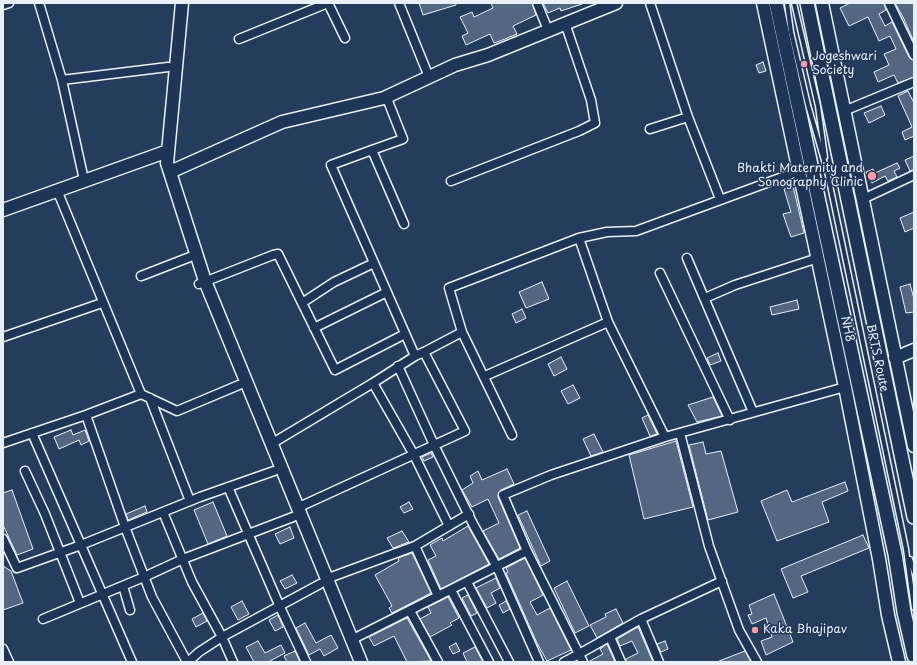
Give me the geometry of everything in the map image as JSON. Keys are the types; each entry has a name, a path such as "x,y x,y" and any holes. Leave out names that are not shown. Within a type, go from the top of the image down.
{"main road":[{"name":"NH8","path":"776,3 895,554 904,612 914,656"},
{"path":"807,3 914,517"}],"street":[{"path":"3,5 9,3"},
{"path":"39,3 62,80 84,180"},
{"path":"175,3 168,67 165,152 167,163 202,283 274,471 295,512"},
{"path":"182,3 165,152 161,163 190,257 271,444 295,512 354,662"},
{"path":"239,39 328,3 345,38"},
{"path":"399,3 429,77"},
{"path":"537,3 548,30"},
{"path":"170,172 282,122 386,96 455,65 488,55 616,3"},
{"path":"650,3 688,117 720,199"},
{"path":"763,3 845,386 899,662"},
{"path":"822,3 914,446"},
{"path":"889,3 914,55"},
{"path":"451,181 579,132 595,123 590,100 565,24"},
{"path":"62,80 168,67"},
{"path":"844,111 914,82"},
{"path":"386,96 403,139 331,165 415,356"},
{"path":"650,129 688,117"},
{"path":"372,150 404,224"},
{"path":"3,210 165,152"},
{"path":"512,435 485,376 462,332 449,288 579,238 607,232 636,231 799,171"},
{"path":"863,199 914,175"},
{"path":"57,190 140,394"},
{"path":"579,238 608,322 665,437"},
{"path":"202,283 278,254 335,370 405,334"},
{"path":"141,276 190,257"},
{"path":"687,258 753,412"},
{"path":"705,298 735,285 818,258"},
{"path":"302,303 334,282 374,263"},
{"path":"660,273 730,420"},
{"path":"314,328 387,292"},
{"path":"3,337 102,303"},
{"path":"485,376 608,322"},
{"path":"271,444 415,356 462,332"},
{"path":"896,358 914,350"},
{"path":"43,619 183,559 249,534 465,431 424,352"},
{"path":"398,366 434,445 497,567 539,662"},
{"path":"373,383 414,454 449,526"},
{"path":"3,443 86,415 140,394 177,411 240,385"},
{"path":"583,662 527,551 504,495 551,475 665,437 730,420 845,386"},
{"path":"150,398 190,501"},
{"path":"86,415 125,527 152,597 188,662 199,652 222,636 280,607 323,582 415,546 469,514"},
{"path":"32,433 132,662"},
{"path":"680,433 710,546 739,630 757,662"},
{"path":"25,471 45,514 80,604"},
{"path":"3,539 6,552 17,568 81,545 190,501 274,471"},
{"path":"228,487 280,607 306,662"},
{"path":"162,512 192,582 222,636 233,662"},
{"path":"415,546 438,596"},
{"path":"351,640 527,551"},
{"path":"564,662 641,620 722,581"},
{"path":"323,582 361,662"},
{"path":"467,582 509,662"},
{"path":"123,586 130,610"},
{"path":"451,590 489,662"},
{"path":"410,611 438,662"},
{"path":"641,620 659,662"},
{"path":"610,638 621,662"},
{"path":"3,649 9,662"}],"lane":[{"path":"787,3 791,32 808,106 827,172"},
{"path":"794,3 818,106 827,172"},
{"name":"BRTS Route","path":"827,172 906,549"},
{"path":"906,549 914,572"},
{"path":"906,549 914,608"}],"building":[{"path":"419,3 456,3 456,5 423,15"},
{"path":"491,3 532,3 536,15 513,26 517,34 494,43 490,34 466,45 462,36 468,33 460,17 472,12 474,17 493,8"},
{"path":"543,3 582,4 561,11 560,8 548,13"},
{"path":"850,3 884,3 886,10 879,14 885,26 892,22 909,57 914,60 914,77 898,83 894,75 878,82 874,72 889,65 884,54 896,49 890,36 879,41 868,17 849,26 840,8"},
{"path":"895,3 914,3 914,42 903,17"},
{"path":"763,62 766,71 759,73 756,65"},
{"path":"908,91 914,103 914,136 905,140 902,132 912,127 898,96"},
{"path":"881,106 885,115 869,123 864,113"},
{"path":"914,156 914,170 910,171 905,160"},
{"path":"897,163 900,168 894,171 897,177 888,181 885,176 872,183 866,172 873,169 875,173"},
{"path":"793,186 804,233 791,237 783,214 791,212 784,189"},
{"path":"914,212 914,228 905,232 900,218"},
{"path":"542,282 549,299 526,308 519,292"},
{"path":"910,284 914,299 914,312 906,313 900,287"},
{"path":"797,300 799,309 772,315 770,307"},
{"path":"522,309 526,318 516,323 512,314"},
{"path":"718,353 721,361 710,365 707,358"},
{"path":"561,357 567,369 554,376 548,364"},
{"path":"573,385 580,398 568,404 561,391"},
{"path":"713,397 722,416 697,422 688,405"},
{"path":"648,415 657,434 650,436 642,418"},
{"path":"71,430 73,435 85,430 89,441 81,445 79,440 59,449 54,437"},
{"path":"594,434 603,452 591,456 583,439"},
{"path":"676,441 693,507 644,519 629,455"},
{"path":"703,442 706,454 721,451 738,512 708,520 689,445"},
{"path":"431,453 433,457 424,461 422,457"},
{"path":"507,469 514,484 501,490 498,497 520,548 499,559 483,531 499,523 488,499 472,507 462,490 473,483 470,476 478,471 482,480"},
{"path":"845,482 848,491 822,502 829,522 777,541 761,501 787,490 792,502"},
{"path":"12,490 33,549 17,555 3,525 3,493"},
{"path":"213,502 227,536 208,544 194,510"},
{"path":"409,502 413,509 404,513 400,507"},
{"path":"145,506 147,512 128,520 126,514"},
{"path":"527,511 550,561 541,566 518,515"},
{"path":"468,526 489,564 441,589 428,560 436,556 430,545 442,538 443,541"},
{"path":"290,527 294,538 280,544 275,534"},
{"path":"402,531 409,542 393,548 387,538"},
{"path":"863,535 869,548 801,576 808,592 793,598 781,569"},
{"path":"412,553 431,593 392,613 389,608 392,606 375,575 399,561 398,558"},
{"path":"525,558 543,595 530,602 537,615 550,608 571,650 547,661 537,643 506,573 508,572 506,568"},
{"path":"3,566 11,571 23,603 3,610"},
{"path":"292,575 297,583 285,589 280,581"},
{"path":"496,578 500,588 491,593 496,603 487,608 476,588"},
{"path":"567,581 589,626 575,633 554,588"},
{"path":"774,594 793,642 766,655 761,641 772,637 766,618 752,624 748,615 752,614 749,605"},
{"path":"468,595 477,613 471,616 462,598"},
{"path":"448,597 459,618 450,623 452,625 430,637 420,619 431,613 428,607"},
{"path":"242,601 249,614 238,620 231,607"},
{"path":"506,601 510,609 503,613 499,605"},
{"path":"616,609 623,623 597,638 590,625 606,617 605,614"},
{"path":"203,613 207,621 196,627 192,619"},
{"path":"278,615 283,627 275,631 269,620"},
{"path":"407,618 431,661 407,662 394,636 374,646 369,637"},
{"path":"305,623 316,643 331,635 338,648 324,656 320,649 309,655 296,628"},
{"path":"638,627 653,662 626,662 626,659 638,653 632,641 620,646 617,639"},
{"path":"258,641 265,653 281,645 285,653 268,662 254,662 246,647"},
{"path":"665,641 668,649 661,652 657,644"},
{"path":"456,643 460,651 453,654 449,647"},
{"path":"607,644 615,662 588,662 603,654 600,649"},
{"path":"475,647 483,662 467,662 463,653"},
{"path":"295,651 300,662 287,662 284,656"},
{"path":"745,651 751,662 719,662 719,661"}],"place":[{"name":"Jogeshwari Society","path":"804,64"},
{"name":"Bhakti Maternity and Sonography Clinic","path":"872,176"},
{"name":"Kaka Bhajipav","path":"755,630"}]}
